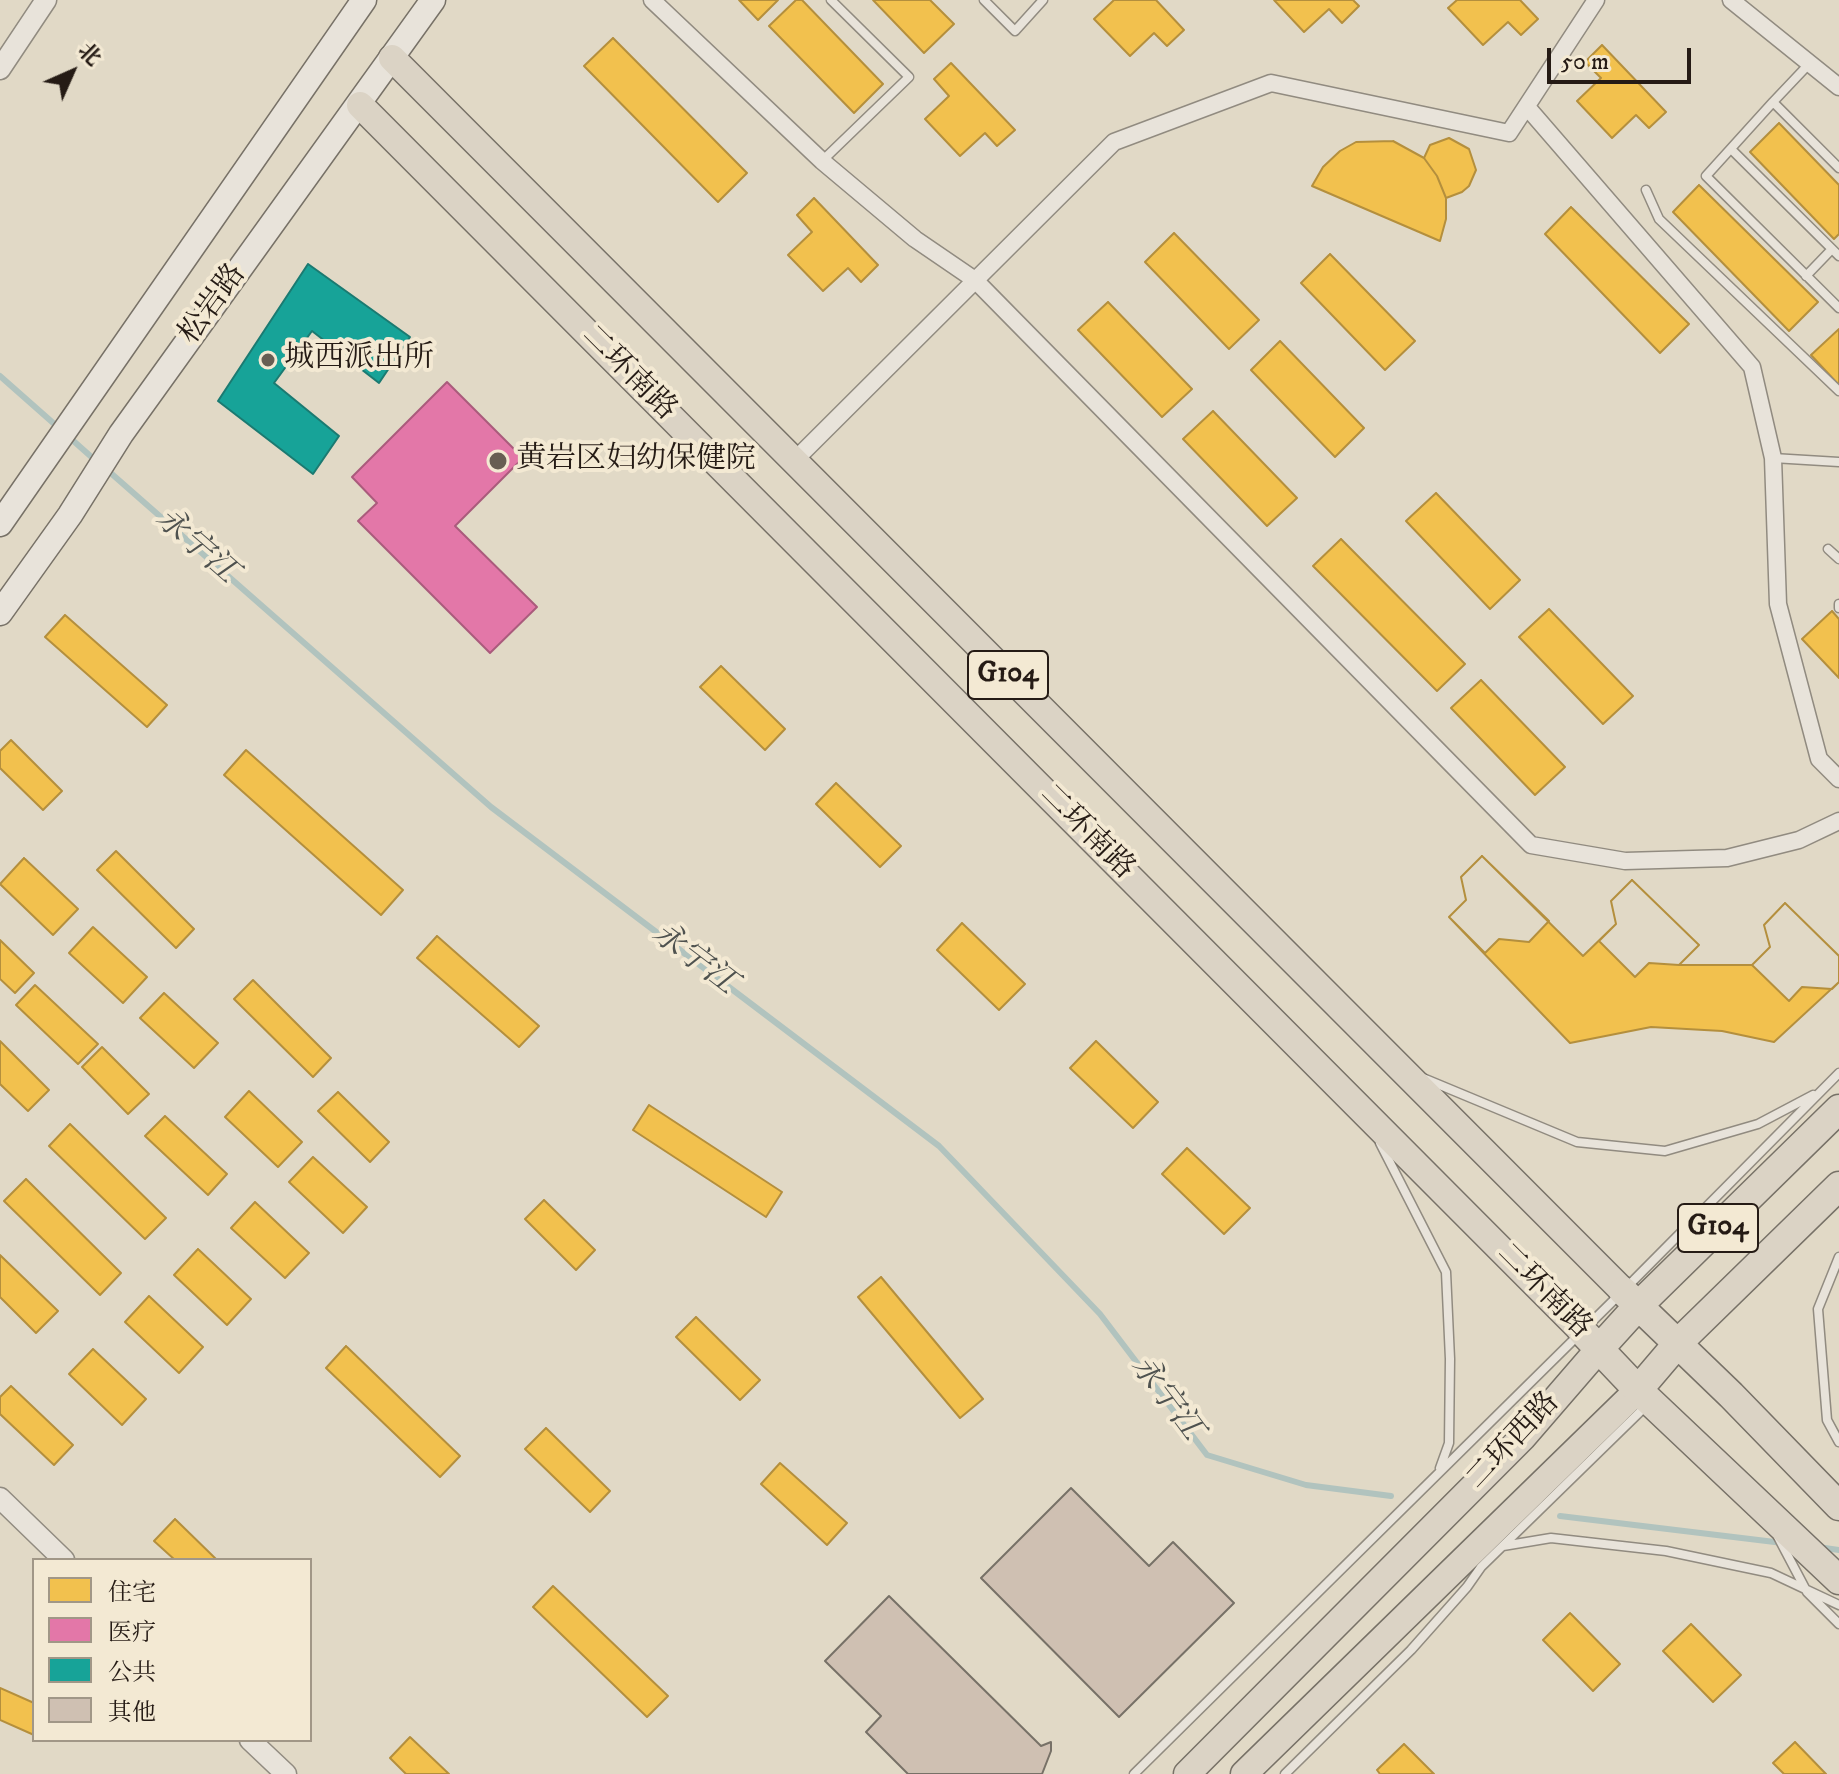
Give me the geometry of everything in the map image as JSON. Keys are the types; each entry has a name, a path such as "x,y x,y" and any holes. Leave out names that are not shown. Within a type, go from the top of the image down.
{"highway":[{"name":"二环西路","path":"1590,1340 1830,1100"},
{"name":"二环西路","path":"1644,1396 1678,1343 1839,1186"},
{"name":"二环南路","path":"1631,1299 1839,1506"},
{"name":"二环南路","path":"1590,1340 1644,1396 1759,1502 1784,1539 1816,1558 1839,1580"}],"main road":[{"name":"松岩路","path":"0,524 364,0"},
{"name":"松岩路","path":"0,613 70,515 121,434 433,0"},
{"name":"二环南路","path":"392,58 1631,1299"},
{"name":"二环南路","path":"360,105 1590,1340"},
{"name":"二环西路","path":"1187,1774 1523,1437 1590,1340"},
{"name":"二环西路","path":"1244,1774 1644,1396"}],"street":[{"path":"0,69 46,0"},
{"path":"652,0 822,161 915,239 975,280 1531,845 1625,861 1727,858 1799,840 1839,821"},
{"path":"794,461 1114,142 1271,83 1509,133 1596,0"},
{"path":"1731,0 1839,87"},
{"path":"1527,107 1752,367 1773,458 1778,604 1819,759 1839,779"},
{"path":"0,1498 62,1558"},
{"path":"252,1742 286,1774"}],"lane":[{"path":"822,161 909,77 831,0"},
{"path":"984,0 1015,31 1043,0"},
{"path":"1809,64 1706,176 1839,308"},
{"path":"1773,102 1839,168"},
{"path":"1732,150 1836,252 1806,276"},
{"path":"1646,190 1659,219 1839,391"},
{"path":"1773,458 1839,462"},
{"path":"1828,549 1839,559"},
{"path":"1401,1069 1577,1142 1665,1151 1830,1100 1839,1073"},
{"path":"1365,1114 1446,1272 1450,1359 1449,1443 1438,1474"},
{"path":"1839,1257 1818,1309 1827,1420 1839,1442"},
{"path":"1134,1774 1438,1474 1590,1340"},
{"path":"1285,1774 1411,1650 1481,1567 1644,1396"},
{"path":"1799,1465 1826,1476"},
{"path":"1503,1546 1551,1538 1666,1551 1771,1573 1839,1605"},
{"path":"1784,1539 1807,1592 1839,1624"}],"building: 住宅":[{"path":"739,0 778,0 758,20"},
{"path":"796,0 802,0 883,84 854,113 769,26"},
{"path":"873,0 930,0 954,24 924,53"},
{"path":"1114,0 1156,0 1184,30 1167,46 1154,33 1130,56 1094,19"},
{"path":"1274,0 1353,0 1359,6 1342,23 1329,9 1304,32"},
{"path":"1457,0 1520,0 1538,19 1521,35 1508,22 1483,45 1448,8"},
{"path":"613,38 747,173 718,202 584,66"},
{"path":"1602,45 1666,112 1649,128 1636,115 1612,138 1577,101 1601,78 1585,62"},
{"path":"951,63 1015,130 997,146 985,133 960,156 925,119 949,96 934,79"},
{"path":"1779,123 1839,185 1839,234 1834,239 1750,152"},
{"path":"1449,138 1469,149 1476,170 1469,186 1446,198 1437,176 1424,158 1430,145"},
{"path":"1393,141 1424,158 1437,176 1446,198 1446,219 1440,241 1312,186 1323,167 1340,151 1356,142"},
{"path":"1699,185 1818,302 1789,331 1673,212"},
{"path":"814,198 878,265 861,282 848,268 823,291 788,255 812,232 797,215"},
{"path":"1571,207 1689,324 1660,353 1545,234"},
{"path":"1174,233 1259,320 1229,349 1145,262"},
{"path":"1330,254 1415,341 1385,370 1301,283"},
{"path":"1108,302 1192,389 1162,417 1078,330"},
{"path":"1839,329 1839,385 1811,355"},
{"path":"1280,341 1364,428 1335,457 1251,370"},
{"path":"1213,411 1297,498 1267,526 1183,439"},
{"path":"1436,493 1520,580 1490,609 1406,521"},
{"path":"1341,539 1465,664 1437,691 1313,566"},
{"path":"1549,609 1633,696 1603,724 1519,637"},
{"path":"1832,611 1839,619 1839,678 1802,639"},
{"path":"65,615 167,705 147,727 45,637"},
{"path":"721,666 785,729 765,750 700,687"},
{"path":"1481,680 1565,767 1535,795 1451,708"},
{"path":"11,740 62,791 43,810 0,768 0,751"},
{"path":"246,750 403,890 381,915 224,775"},
{"path":"836,783 901,846 880,867 816,804"},
{"path":"116,851 194,929 176,948 97,870"},
{"path":"1482,856 1549,921 1529,942 1499,939 1485,953 1449,917 1466,900 1461,877"},
{"path":"1482,856 1583,956 1616,924 1611,901 1632,880 1699,945 1679,965 1752,965 1770,947 1764,925 1785,903 1839,956 1839,982 1774,1042 1722,1031 1651,1027 1570,1043 1449,917 1466,900 1461,877"},
{"path":"24,858 78,909 53,935 0,884"},
{"path":"1632,880 1699,945 1679,965 1649,963 1635,977 1599,941 1616,924 1611,901"},
{"path":"1785,903 1839,956 1839,982 1832,989 1802,987 1789,1001 1752,965 1770,947 1764,925"},
{"path":"962,923 1025,984 999,1010 937,950"},
{"path":"93,927 147,977 123,1003 69,953"},
{"path":"437,936 539,1026 519,1047 417,958"},
{"path":"0,940 34,973 15,993 0,979"},
{"path":"253,980 331,1058 313,1077 234,999"},
{"path":"35,985 98,1044 78,1064 16,1005"},
{"path":"164,993 218,1043 194,1068 140,1018"},
{"path":"0,1041 49,1090 28,1111 0,1084"},
{"path":"1096,1041 1158,1102 1133,1128 1070,1068"},
{"path":"102,1047 149,1094 128,1114 82,1067"},
{"path":"249,1091 302,1142 278,1167 225,1117"},
{"path":"338,1092 389,1142 370,1162 318,1111"},
{"path":"649,1105 782,1192 766,1217 633,1130"},
{"path":"165,1116 227,1174 208,1195 145,1136"},
{"path":"70,1124 166,1218 145,1239 49,1146"},
{"path":"1187,1148 1250,1208 1224,1234 1162,1174"},
{"path":"313,1157 367,1207 343,1233 289,1182"},
{"path":"26,1179 121,1273 100,1295 4,1201"},
{"path":"544,1200 595,1250 576,1270 525,1219"},
{"path":"255,1202 309,1253 285,1278 231,1228"},
{"path":"198,1249 251,1299 227,1325 174,1275"},
{"path":"0,1255 58,1311 36,1333 0,1297"},
{"path":"881,1277 983,1399 960,1418 858,1297"},
{"path":"149,1296 203,1347 179,1373 125,1322"},
{"path":"696,1317 760,1380 740,1400 676,1337"},
{"path":"346,1346 460,1456 440,1477 326,1368"},
{"path":"93,1349 146,1399 122,1425 69,1374"},
{"path":"11,1386 73,1445 54,1465 0,1414 0,1397"},
{"path":"546,1428 610,1491 590,1512 525,1449"},
{"path":"780,1463 847,1523 827,1545 761,1484"},
{"path":"175,1519 215,1558 173,1558 154,1541"},
{"path":"553,1586 668,1696 647,1717 533,1607"},
{"path":"1570,1613 1620,1664 1593,1691 1543,1640"},
{"path":"1691,1624 1741,1675 1713,1702 1663,1651"},
{"path":"0,1688 32,1702 32,1734 0,1720"},
{"path":"410,1737 449,1774 406,1774 390,1758"},
{"path":"1795,1742 1826,1774 1784,1774 1773,1763"},
{"path":"1404,1744 1434,1774 1380,1774 1377,1770"}],"building: 医疗":[{"path":"447,382 523,458 455,526 537,607 490,653 358,521 377,503 352,477"}],"building: 公共":[{"name":"城西派出所","path":"308,264 410,337 379,383 312,331 274,383 339,436 313,474 218,401"}],"building: 其他":[{"path":"1071,1488 1149,1566 1173,1542 1234,1603 1119,1717 981,1578"},
{"path":"889,1596 1041,1746 1051,1742 1051,1751 1042,1774 908,1774 866,1732 881,1716 825,1661"}],"waterway":[{"name":"永宁江","path":"0,376 60,429"},
{"name":"永宁江","path":"69,437 96,461"},
{"name":"永宁江","path":"105,468 491,807 939,1146 1100,1314 1207,1455 1306,1485 1391,1496"},
{"name":"永宁江","path":"1560,1516 1783,1543"},
{"name":"永宁江","path":"1818,1547 1839,1550"}],"place":[{"name":"城西派出所","path":"268,360"},
{"name":"黄岩区妇幼保健院","path":"498,461"}]}
